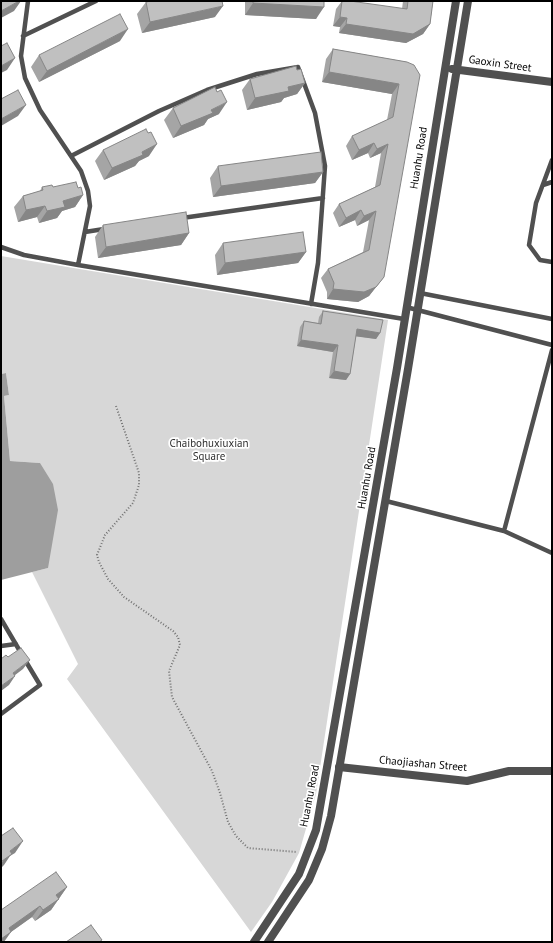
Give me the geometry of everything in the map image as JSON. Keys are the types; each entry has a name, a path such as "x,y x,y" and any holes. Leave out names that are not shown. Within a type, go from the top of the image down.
{"street":[{"name":"Huanhu Road","path":"254,942 290,891 308,853 320,806 404,319 456,1"},
{"name":"Huanhu Road","path":"268,942 299,897 316,864 327,832 386,501 468,1"},
{"name":"Gaoxin Street","path":"445,68 552,82"},
{"name":"Chaojiashan Street","path":"339,767 467,781 509,771 552,771"}],"lane":[{"path":"28,1 20,56 29,88 40,110 81,171 88,191 90,206 78,265"},
{"path":"23,36 96,1"},
{"path":"71,156 159,111 207,90 257,74 298,67 310,95 319,131 325,166 318,263 311,304"},
{"path":"552,160 536,203 529,245 540,260 552,262"},
{"path":"543,185 552,182"},
{"path":"177,219 323,198"},
{"path":"84,232 108,229"},
{"path":"1,247 24,255 78,265 404,319"},
{"path":"420,293 552,319"},
{"path":"406,307 552,345"},
{"path":"504,531 552,350"},
{"path":"386,501 504,531 552,553"},
{"path":"1,619 40,685 1,714"},
{"path":"1,646 16,644"}],"path":[{"path":"116,406 139,473 139,485 133,503 111,527 103,540 97,555 99,562 108,579 124,597 173,631 178,637 180,645 169,671 172,697 212,771 228,822 236,836 248,848 308,853"}],"green space":[{"name":"Chaibohuxiuxian Square","path":"1,256 388,320 316,794 299,853 272,902 251,932 67,679 78,664 32,572 48,568 40,463 10,461 4,396 9,395 6,373 1,374"}],"shaded area":[{"path":"6,373 9,395 4,396 10,461 40,463 53,484 58,510 48,568 1,580 1,374"}],"building":[{"path":"1,1 19,1 1,11"},
{"path":"222,1 223,6 150,22 146,2"},
{"path":"253,1 324,1 324,7 253,3"},
{"path":"342,1 407,9 408,1 433,1 430,24 413,34 346,24 347,18 340,17"},
{"path":"120,14 128,29 47,71 39,55"},
{"path":"7,43 15,58 1,66 1,46"},
{"path":"333,49 407,62 414,65 420,75 384,277 376,287 364,292 333,289 334,283 328,269 369,250 376,211 364,216 361,210 346,218 339,204 380,185 388,144 377,149 374,143 359,150 352,136 393,117 399,84 329,72"},
{"path":"296,66 297,70 301,69 305,83 288,87 289,91 255,98 250,79"},
{"path":"215,87 217,92 221,90 227,102 211,110 213,113 181,126 173,108"},
{"path":"18,90 26,105 1,119 1,99"},
{"path":"146,129 148,133 151,132 157,144 142,152 143,155 112,168 103,150"},
{"path":"321,152 323,172 221,186 218,166"},
{"path":"76,182 78,188 81,187 83,195 63,201 65,207 47,211 45,206 26,210 23,196 43,190 42,187 52,185 53,187"},
{"path":"186,212 189,233 106,247 103,225"},
{"path":"303,232 306,252 225,263 223,243"},
{"path":"323,311 383,320 380,333 357,329 350,374 334,371 338,345 301,340 304,321 321,324"},
{"path":"21,648 30,660 13,673 15,676 1,686 1,659 6,655 8,657"},
{"path":"13,828 23,841 10,851 12,854 2,861 1,836"},
{"path":"56,872 67,887 56,895 59,899 43,910 40,906 9,928 11,932 1,939 1,910"},
{"path":"91,925 102,940 99,942 66,942"}]}
